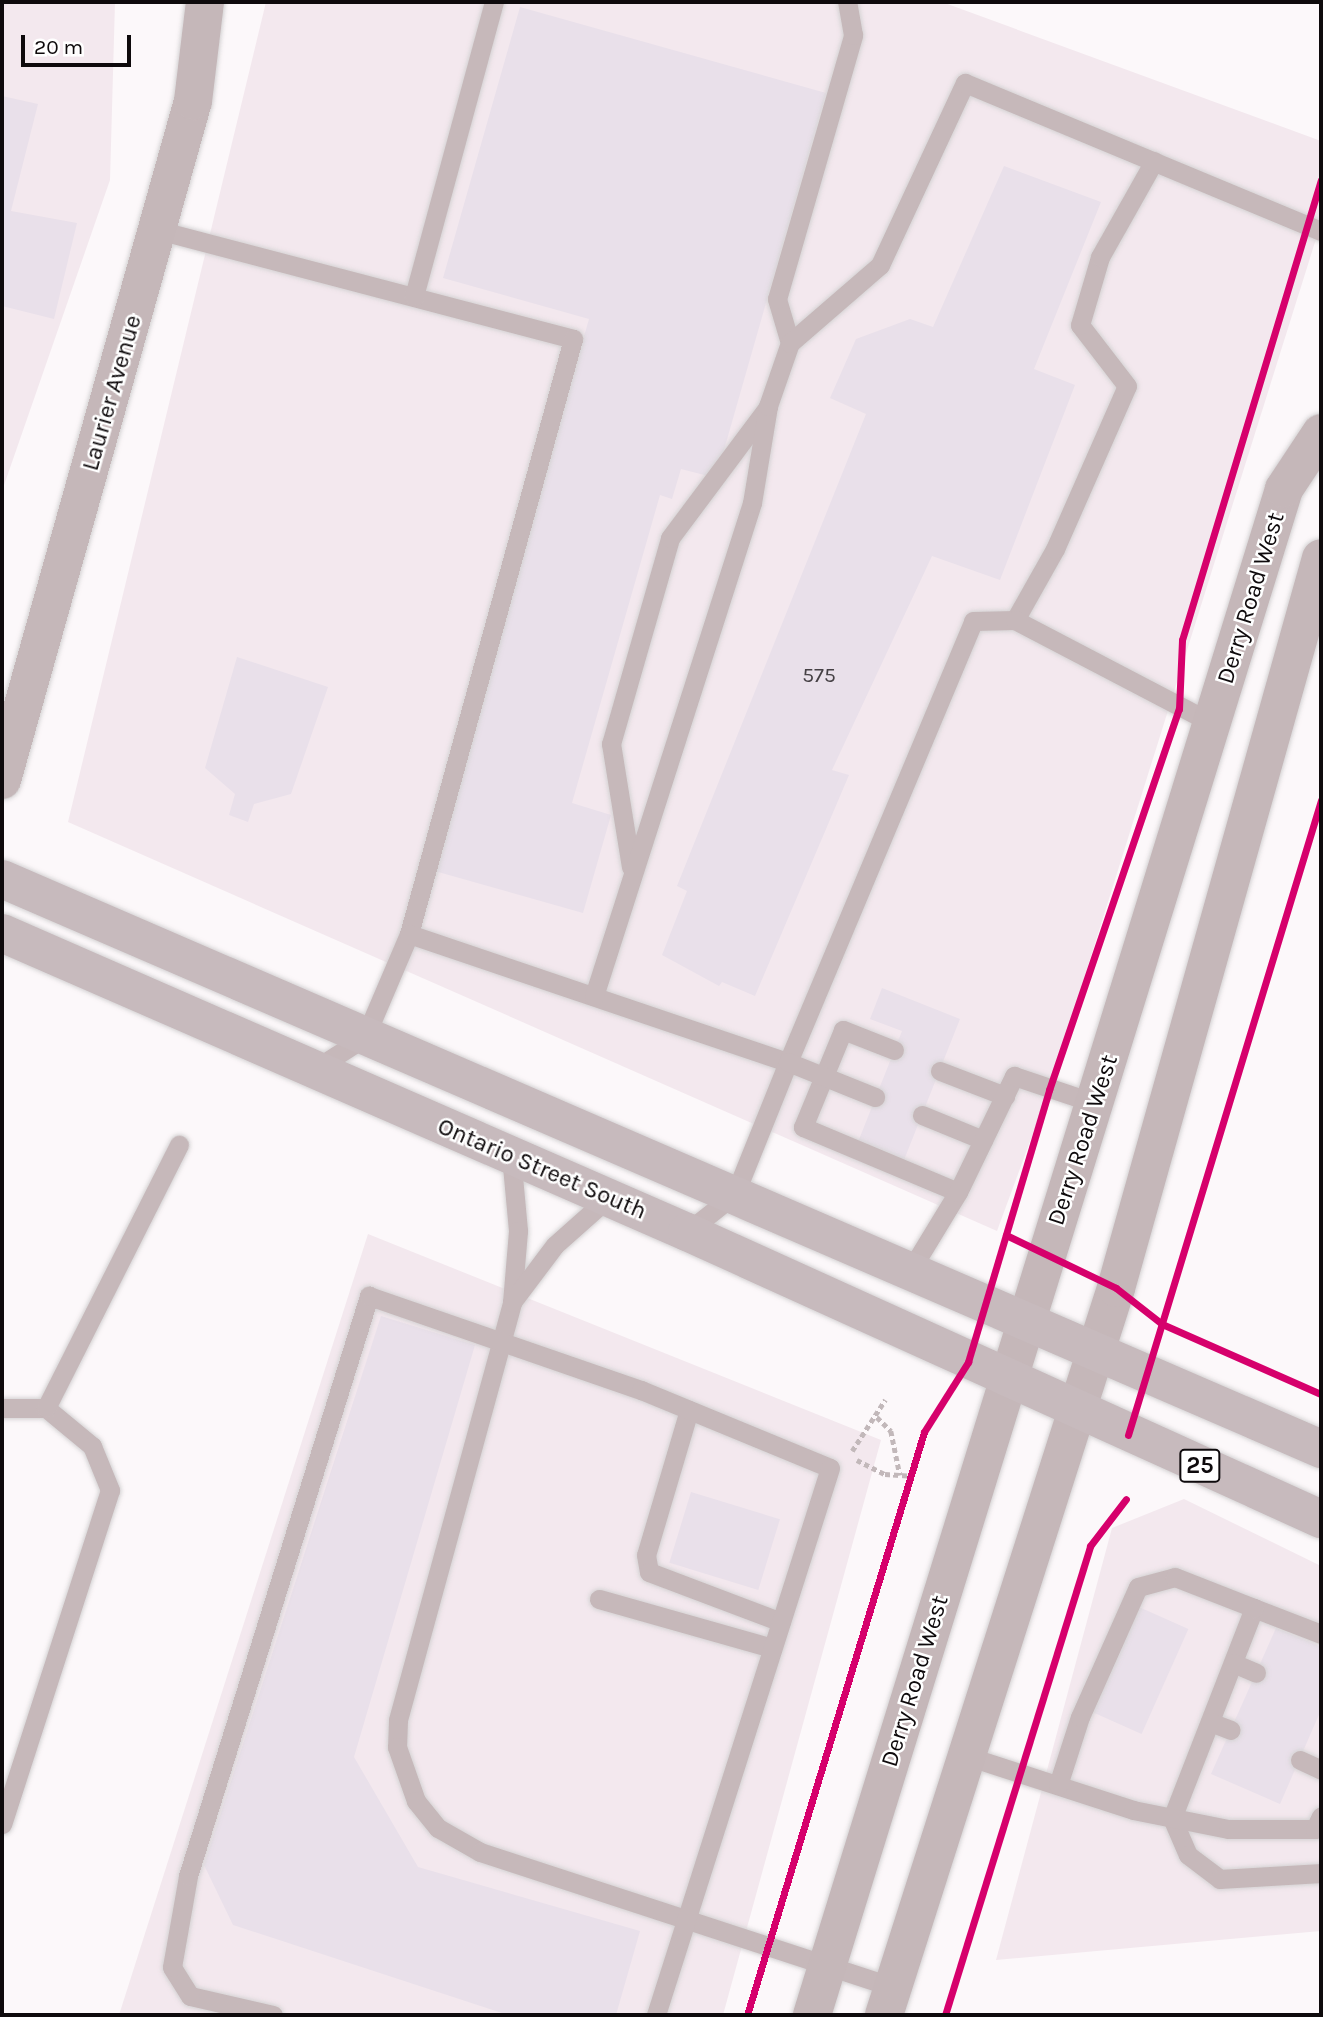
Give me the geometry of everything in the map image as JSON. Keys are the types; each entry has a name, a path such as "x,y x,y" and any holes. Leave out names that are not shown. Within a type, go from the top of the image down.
{"main road":[{"name":"Laurier Avenue","path":"2,780 193,101 205,2"},
{"name":"Derry Road West","path":"812,2015 1007,1380 1214,724 1284,488 1321,433"},
{"path":"889,2001 1097,1352 1321,558"},
{"path":"2,880 1321,1449"},
{"name":"Ontario Street South","path":"2,933 311,1072 687,1231 1078,1413"},
{"name":"25","path":"1078,1413 1321,1519"}],"lane":[{"path":"414,296 494,2"},
{"path":"790,343 776,299 853,35 846,2"},
{"path":"594,996 752,503 768,406 790,343 880,265 965,83 1321,231"},
{"path":"1015,620 1055,549 1127,386 1080,325 1100,257 1154,161"},
{"path":"158,230 573,340 409,934 365,1037 311,1072"},
{"path":"632,871 611,744 670,538 768,406"},
{"path":"687,1231 735,1194 973,621 1015,620 1214,724"},
{"path":"409,934 788,1062 875,1097"},
{"path":"894,1050 843,1030 803,1127 958,1192"},
{"path":"940,1071 1004,1096"},
{"path":"910,1271 958,1192 1014,1076 1094,1103"},
{"path":"922,1115 983,1140"},
{"path":"46,1408 179,1145"},
{"path":"511,1155 518,1231 512,1303 398,1720 404,1771 438,1828 480,1852 681,1922 827,1967 889,2001"},
{"path":"512,1303 555,1245 609,1197"},
{"path":"273,2015 190,1996 172,1967 188,1877 369,1296 689,1410 830,1468 681,1922 656,2015"},
{"path":"2,1408 46,1408 92,1446 110,1490 2,1824"},
{"path":"689,1410 646,1555 649,1572 781,1622"},
{"path":"1058,1785 1080,1717 1138,1587 1175,1577 1321,1634"},
{"path":"599,1600 772,1648"},
{"path":"1254,1608 1172,1818 1188,1855 1220,1879 1321,1873"},
{"path":"1233,1663 1256,1673"},
{"path":"1210,1722 1231,1730"},
{"path":"967,1756 1172,1818 1228,1829 1315,1829 1321,1816"},
{"path":"1300,1759 1321,1770"}],"path":[{"path":"830,1468 851,1455 877,1417 885,1400"},
{"path":"877,1417 891,1430 900,1475"},
{"path":"851,1455 885,1474 911,1476"},
{"path":"907,1489 914,1465"}],"shaded area":[{"path":"2,2 115,2 110,180 2,491"},
{"path":"266,2 942,2 1321,141 1321,223 1049,1090 997,1231 68,822"},
{"path":"368,1234 881,1440 723,2015 119,2015"},
{"path":"1184,1499 1321,1566 1321,1931 996,1960 1112,1528"}],"building":[{"path":"520,7 826,93 716,478 681,469 672,499 660,495 572,803 611,815 583,913 431,870 589,319 443,278"},
{"path":"2,96 38,104 11,211 77,223 54,319 2,306"},
{"path":"1004,166 1101,202 1034,369 1075,385 1000,580 932,556 832,770 849,775 755,996 722,982 719,986 662,955 687,891 677,886 866,414 830,398 856,339 910,319 933,327"},
{"path":"237,657 328,687 291,794 254,804 248,822 229,815 235,794 205,768"},
{"path":"882,988 960,1019 904,1160 858,1142 902,1031 870,1019"},
{"path":"381,1316 475,1345 354,1757 418,1867 640,1931 616,2015 508,2015 233,1925 204,1865"},
{"path":"691,1492 780,1519 758,1590 669,1563"},
{"path":"1139,1607 1188,1629 1142,1734 1092,1712"},
{"path":"1276,1628 1321,1647 1321,1710 1280,1804 1211,1774"}],"cycle path":[{"path":"747,2015 924,1432 968,1362 1049,1090 1179,709 1182,640 1321,180"},
{"path":"1128,1435 1321,800"},
{"path":"1006,1235 1116,1288 1162,1324 1321,1394"},
{"path":"945,2015 1090,1546 1126,1499"}]}
